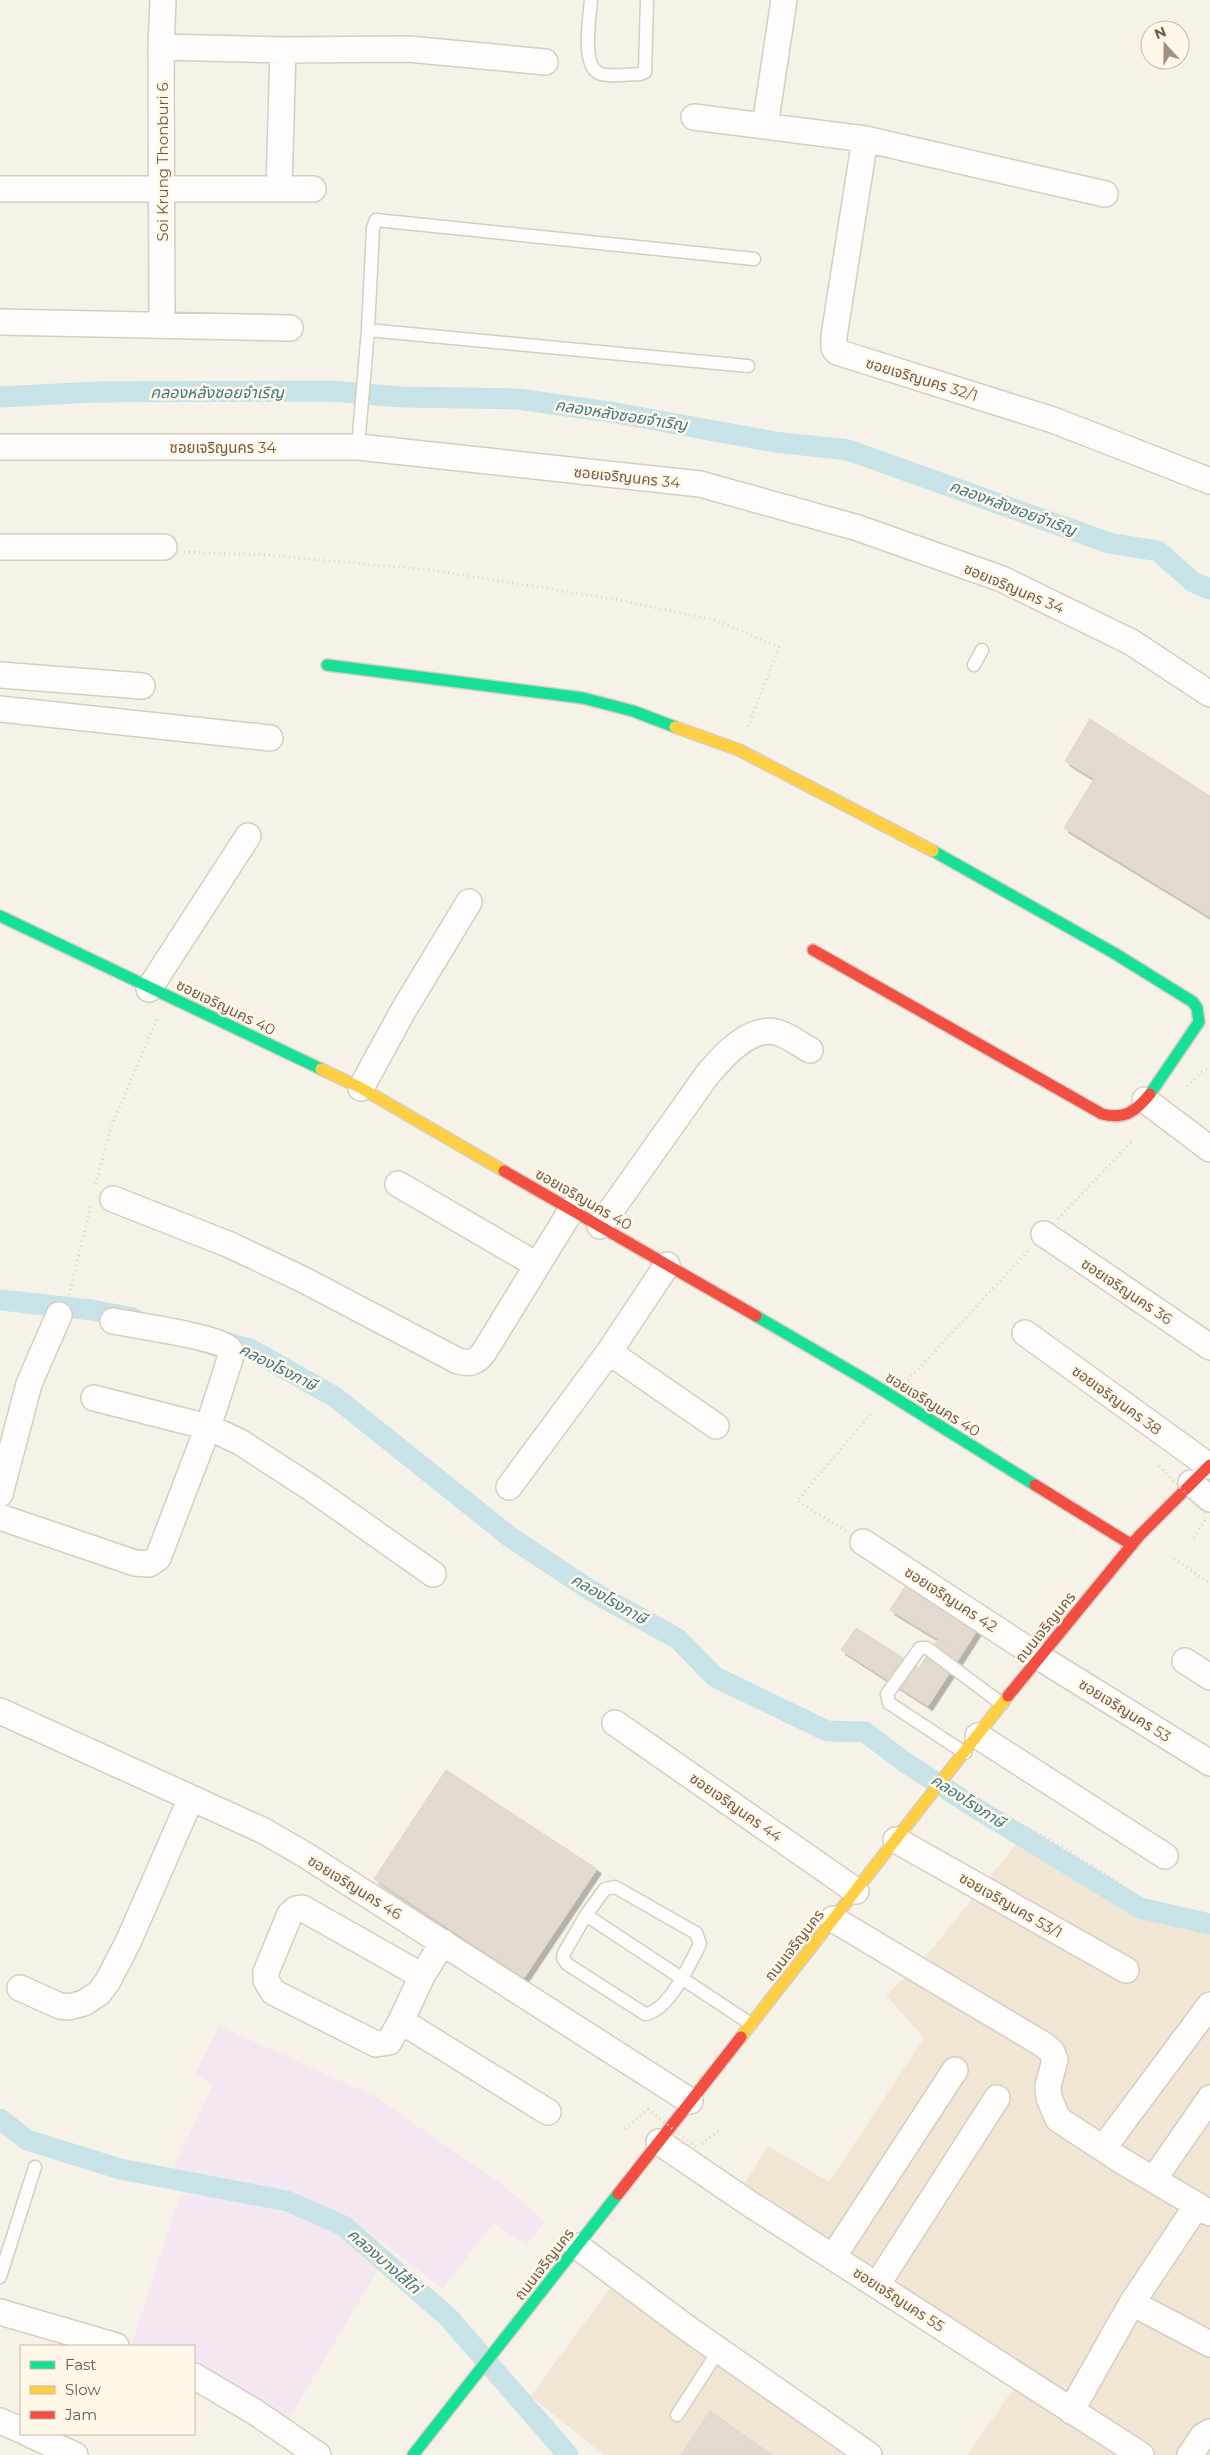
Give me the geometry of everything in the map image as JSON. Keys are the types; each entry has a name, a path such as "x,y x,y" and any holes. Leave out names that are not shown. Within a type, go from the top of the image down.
{"street":[{"name":"Soi Krung Thonburi 6","path":"162,324 161,47 163,0"},
{"path":"765,126 784,0"},
{"path":"161,47 283,50 408,49 545,62"},
{"path":"279,188 283,50"},
{"path":"694,117 866,139 1105,194"},
{"name":"ซอยเจริญนคร 32/1","path":"866,139 834,336 834,348 837,352 1053,420 1210,481"},
{"path":"0,189 313,189"},
{"path":"0,322 290,328"},
{"name":"ซอยเจริญนคร 34","path":"0,447 358,448 700,484 858,528 1016,585 1131,642 1210,694"},
{"path":"0,547 164,547"},
{"path":"328,665 583,698 633,711 739,750 945,858 1114,953 1192,1002 1199,1014 1199,1022 1153,1106 1122,1117 1102,1114 813,950"},
{"path":"0,675 142,686"},
{"path":"0,709 270,738"},
{"path":"158,992 248,836"},
{"path":"362,1088 403,1011 469,902"},
{"name":"ซอยเจริญนคร 40","path":"0,916 362,1088 871,1383 1132,1545"},
{"path":"600,1226 726,1052 762,1032 774,1032 810,1050"},
{"path":"1153,1106 1210,1149"},
{"path":"398,1184 537,1265"},
{"path":"100,1196 230,1245 302,1279 458,1362 469,1364 478,1360 572,1209"},
{"name":"ซอยเจริญนคร 36","path":"1044,1234 1210,1347"},
{"path":"509,1487 609,1352 667,1265"},
{"path":"0,1494 29,1384 63,1307"},
{"path":"0,1517 135,1562 149,1564 158,1558 208,1427 231,1356 227,1346 179,1333 113,1321"},
{"name":"ซอยเจริญนคร 38","path":"1025,1334 1203,1471 1209,1507"},
{"path":"609,1352 716,1426"},
{"path":"94,1398 208,1427 240,1442 311,1488 433,1574"},
{"name":"ถนนเจริญนคร","path":"414,2455 1039,1657 1132,1545 1203,1471"},
{"name":"ซอยเจริญนคร 42","path":"863,1542 1039,1657"},
{"name":"ซอยเจริญนคร 53","path":"1039,1657 1210,1763"},
{"path":"1185,1661 1210,1677"},
{"name":"ซอยเจริญนคร 46","path":"0,1711 191,1798 285,1844 443,1942 690,2101"},
{"name":"ซอยเจริญนคร 44","path":"615,1724 856,1891"},
{"path":"971,1744 1165,1856"},
{"path":"20,1988 60,2006 69,2007 84,2003 99,1993 108,1981 129,1940 191,1798"},
{"name":"ซอยเจริญนคร 53/1","path":"896,1840 1126,1970"},
{"path":"422,1976 302,1908 296,1909 290,1914 266,1972 266,1980 273,1992 376,2044 389,2042 422,1976 443,1942"},
{"path":"833,1919 1044,2045 1052,2052 1055,2060 1048,2086 1049,2098 1058,2119 1204,2209 1132,2303 1071,2411"},
{"path":"1104,2147 1210,2005"},
{"path":"401,2021 548,2112"},
{"path":"834,2257 955,2070"},
{"path":"877,2285 996,2098"},
{"path":"1154,2179 1210,2098"},
{"name":"ซอยเจริญนคร 55","path":"658,2142 1141,2455"},
{"path":"577,2246 719,2350 869,2455"},
{"path":"1132,2303 1210,2344"},
{"path":"0,2312 113,2345"},
{"path":"195,2377 255,2412 318,2455"},
{"path":"0,2420 20,2430"},
{"path":"1190,2455 1203,2436 1210,2432"},
{"path":"31,2435 75,2455"}],"lane":[{"path":"591,0 588,52 593,69 600,74 640,74 645,72 648,0"},
{"path":"358,448 368,330 373,228 374,222 379,219 754,259"},
{"path":"368,330 748,366"},
{"path":"974,665 982,650"},
{"path":"971,1744 889,1704 886,1699 886,1694 920,1648 927,1648 1002,1704"},
{"path":"615,1886 696,1933 700,1944 682,1977 659,2008 652,2014 645,2014 567,1964 563,1958 564,1953 586,1916 605,1889 615,1886"},
{"path":"586,1916 682,1977 751,2024"},
{"path":"0,2277 35,2166"},
{"path":"677,2415 719,2350"}],"path":[{"path":"164,547 174,552 265,555 432,570 625,600 714,620 778,647 739,750"},
{"path":"63,1307 100,1196 109,1133 148,1044 158,992"},
{"path":"1044,1234 1153,1106"},
{"path":"1159,1466 1209,1507 1194,1538"},
{"path":"1174,1559 1210,1583"},
{"path":"978,1802 1047,1838 1124,1886"},
{"path":"625,2128 648,2109 697,2148 721,2129"}],"shaded area":[{"path":"1026,1832 1150,1902 1210,1921 1210,2455 967,2455 1017,2384 733,2202 768,2146 829,2182 924,2038 886,1995 924,1959"},
{"path":"219,2026 374,2096 500,2183 545,2221 527,2245 493,2223 443,2289 356,2222 277,2189 244,2181 173,2170 213,2084 195,2074"},
{"path":"181,2193 254,2201 337,2233 380,2266 282,2431 195,2379 195,2345 131,2345"},
{"path":"625,2268 875,2455 604,2455 531,2396"}],"building":[{"path":"1090,719 1210,796 1210,917 1064,828 1094,779 1065,761"},
{"path":"906,1585 978,1629 962,1654 890,1610"},
{"path":"856,1628 919,1668 938,1639 962,1654 928,1706 841,1650"},
{"path":"446,1770 597,1869 524,1978 374,1879"},
{"path":"710,2411 772,2455 681,2455"}],"waterway":[{"name":"คลองหลังซอยจำเริญ","path":"0,397 95,392 331,391 401,397 518,399 616,413 775,442 848,450 1109,543 1158,551 1193,582 1210,589"},
{"name":"คลองโรงภาษี","path":"0,1300 92,1310 133,1318"},
{"name":"คลองโรงภาษี","path":"214,1339 250,1349 335,1397 510,1537 590,1590 678,1639 715,1677 827,1731 865,1732 903,1761 974,1807 1140,1908 1210,1924"},
{"name":"คลองบางไส้ไก่","path":"0,2119 27,2140 120,2169 287,2201 344,2226 448,2317 568,2455"}],"traffic: fast":[{"path":"327,665 583,698 633,711 675,727"},
{"path":"933,851 1114,953 1193,1002 1197,1008 1199,1022 1150,1094"},
{"path":"0,916 321,1069"},
{"path":"756,1316 871,1383 1035,1485"},
{"path":"413,2455 618,2194"}],"traffic: slow":[{"path":"675,727 739,750 933,851"},
{"path":"321,1069 361,1088 504,1171"},
{"path":"741,2037 1008,1696"}],"traffic: jam":[{"path":"813,950 1102,1114 1117,1116 1129,1113 1150,1094"},
{"path":"504,1171 756,1316"},
{"path":"1008,1696 1139,1536 1210,1465"},
{"path":"1035,1485 1132,1545"},
{"path":"618,2194 741,2037"}]}
